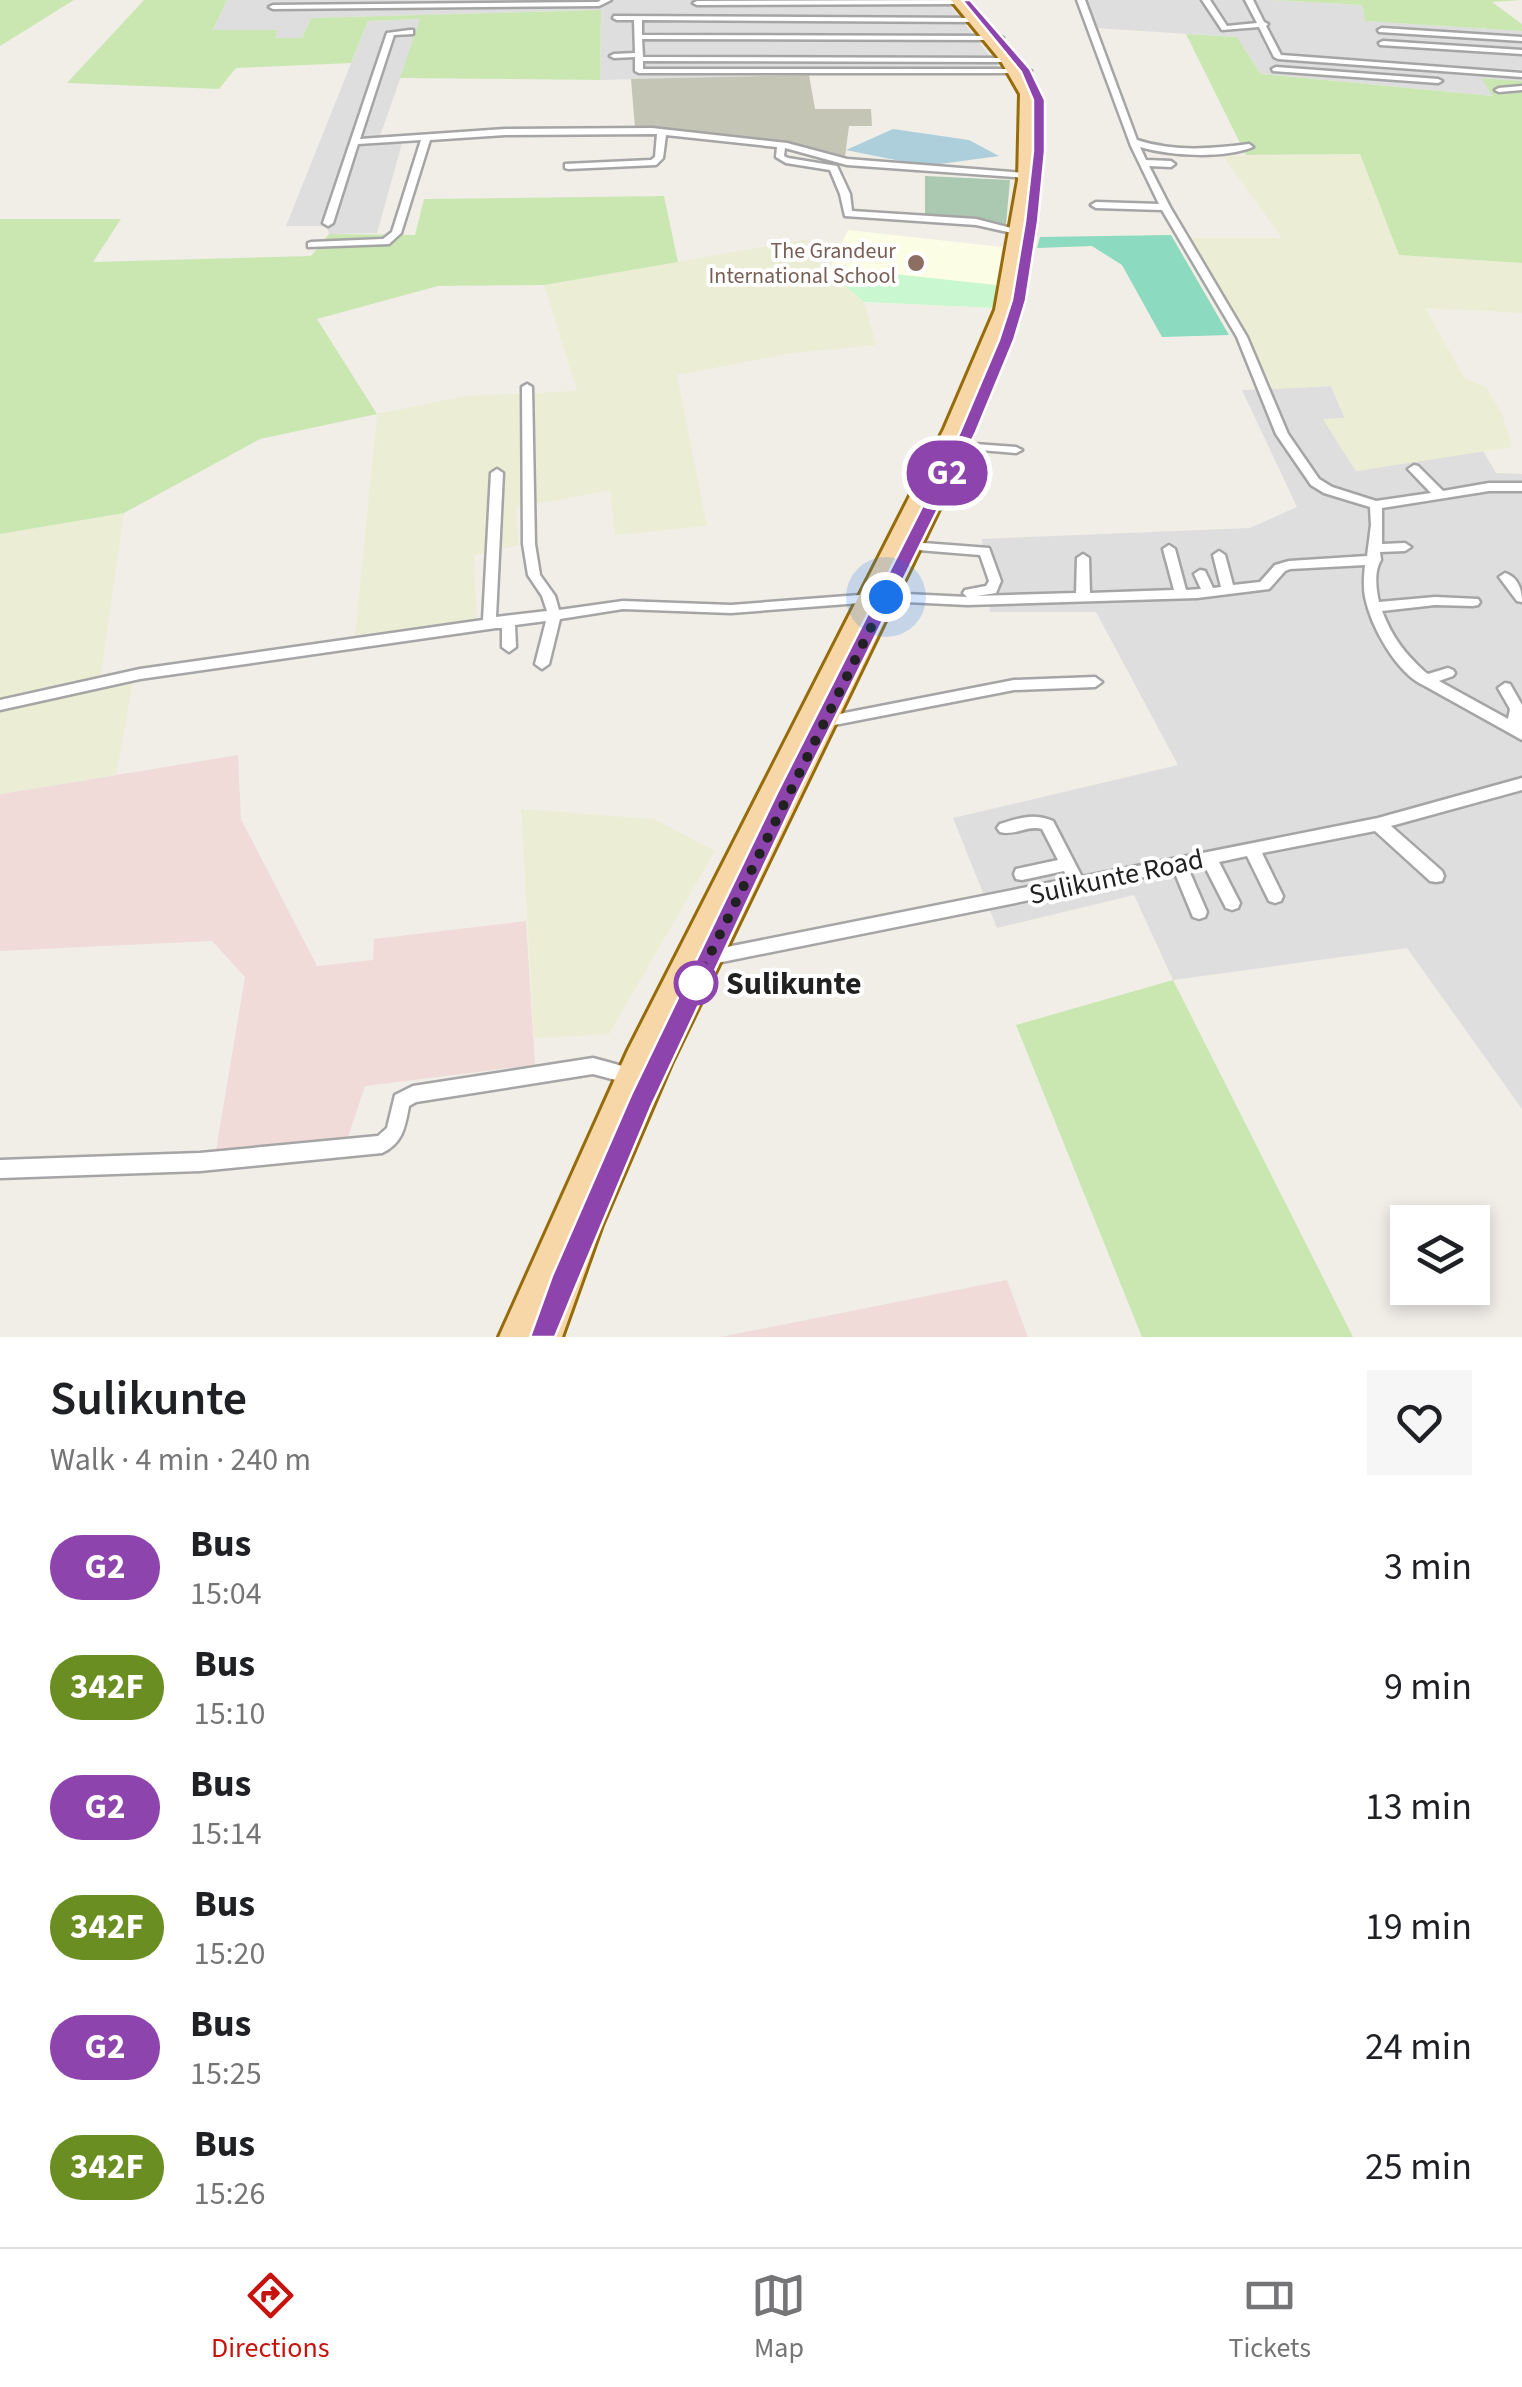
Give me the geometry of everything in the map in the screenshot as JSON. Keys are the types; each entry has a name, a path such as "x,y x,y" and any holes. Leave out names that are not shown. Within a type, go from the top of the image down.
{"main road":[{"path":"516,1337 631,1076 698,959 823,722 985,359 1003,310 1039,151 1039,100 964,5"},
{"path":"545,1337 562,1286 698,959 881,594 961,446 1006,340 1019,300 1028,106 1024,83 1008,56"}],"street":[{"path":"272,7 372,2 599,4 607,0"},
{"path":"1081,0 1144,163 1242,337 1282,434 1315,482 1376,505 1489,488 1522,488"},
{"path":"1206,0 1225,28 1264,24"},
{"path":"1249,0 1264,24 1276,72 1438,81"},
{"path":"696,3 862,1 964,5"},
{"path":"617,18 783,19 964,5"},
{"path":"638,18 639,71 1008,56"},
{"path":"783,19 799,58"},
{"path":"1382,30 1522,39"},
{"path":"328,223 391,33 410,32"},
{"path":"637,38 792,37 1008,56"},
{"path":"1383,43 1522,52"},
{"path":"1274,52 1522,72"},
{"path":"614,56 1008,56"},
{"path":"1500,90 1522,88"},
{"path":"355,142 506,132 662,132 781,146 847,162 1025,176"},
{"path":"568,166 653,163 659,158 662,132"},
{"path":"311,245 386,242 396,233 428,136"},
{"path":"1134,142 1162,150 1220,152 1249,148"},
{"path":"781,146 778,151 786,160 834,168 848,214 976,222 1023,233"},
{"path":"1144,163 1172,164"},
{"path":"1096,205 1166,206"},
{"path":"527,387 529,544 534,575 554,614 542,664"},
{"path":"961,446 1016,450"},
{"path":"1414,469 1440,495"},
{"path":"497,473 494,575 487,605 489,619 504,623"},
{"path":"1376,505 1376,554 1370,582 1374,607 1395,651 1424,680 1518,732"},
{"path":"0,705 140,674 623,605 731,609 881,594 941,595 992,590 994,580 985,550 910,546"},
{"path":"881,594 967,601 1208,593 1264,586 1280,568 1289,565 1405,547"},
{"path":"1169,548 1181,594"},
{"path":"1219,556 1228,590"},
{"path":"1083,558 1083,596"},
{"path":"1200,574 1208,593"},
{"path":"1505,577 1522,598"},
{"path":"1374,607 1474,602"},
{"path":"504,623 509,647"},
{"path":"1424,680 1448,674"},
{"path":"823,722 1014,685 1095,682"},
{"path":"1505,688 1516,708 1518,732"},
{"name":"Sulikunte Road","path":"698,959 1378,824 1522,784"},
{"path":"1005,828 1043,822 1078,884"},
{"path":"1378,824 1436,876"},
{"path":"1251,848 1275,896"},
{"path":"1208,857 1232,903"},
{"path":"1178,863 1199,912"},
{"path":"1022,874 1068,864"},
{"path":"0,1169 200,1162 382,1144 395,1132 402,1102 414,1094 593,1066 631,1076"}],"shaded area":[{"path":"227,0 946,0 1005,75 600,80 601,10 311,18 302,38 274,38 276,30 213,30"},
{"path":"1084,0 1271,0 1362,5 1366,21 1522,31 1522,81 1482,78 1494,96 1261,74 1237,37 1096,28"},
{"path":"421,19 380,136 404,136 377,233 329,234 327,226 286,226 368,21"},
{"path":"809,75 815,109 871,109 872,126 849,126 845,157 797,146 635,128 631,79"},
{"path":"1360,154 1399,255 1522,263 1522,313 1426,308 1464,378 1486,387 1502,414 1512,447 1356,471 1323,419 1345,418 1331,386 1273,389 1243,326 1190,238 1282,238 1223,156"},
{"path":"925,176 1010,180 1006,224 976,217 925,214"},
{"name":"The Grandeur International School","path":"848,230 1002,247 994,308 864,302 838,281 825,278"},
{"path":"809,239 825,278 838,280 864,302 876,345 787,354 677,375 707,526 615,535 610,490 516,508 519,545 474,555 477,621 355,635 377,414 465,396 577,391 544,285"},
{"path":"1331,386 1345,419 1324,420 1356,471 1483,451 1496,473 1522,474 1522,1109 1407,948 1173,980 1134,895 997,928 953,818 1178,765 1096,612 990,612 982,539 1250,528 1297,507 1242,390"},
{"path":"124,513 99,688 133,682 116,775 0,794 0,534"},
{"path":"238,755 241,819 317,966 373,960 374,939 526,921 535,1065 365,1086 347,1140 216,1150 245,977 212,941 0,951 0,794"},
{"path":"521,809 654,819 715,851 609,1034 534,1038"},
{"path":"1007,1280 1028,1337 720,1337"}],"green space":[{"path":"0,0 74,0 0,46"},
{"path":"144,0 227,0 213,30 277,30 275,38 302,38 311,18 601,10 600,80 400,78 420,19 368,21 351,63 236,68 219,89 67,83"},
{"path":"1271,0 1522,0 1492,2 1522,24 1522,31 1365,21 1362,5"},
{"path":"1186,34 1237,37 1261,74 1493,96 1481,78 1522,81 1522,263 1399,255 1360,154 1246,155"},
{"path":"664,196 678,262 544,285 438,286 317,319 377,414 260,439 124,513 0,534 0,219 121,219 93,262 311,256 329,234 415,235 424,199"},
{"path":"1171,235 1229,335 1162,337 1122,265 1092,246 1037,248 1040,237"},
{"path":"847,269 996,285 994,308 864,302 838,280"},
{"path":"1173,980 1353,1337 1142,1337 1016,1025"}],"water":[{"path":"893,129 969,140 999,156 925,166 846,150"}],"bus line":[{"name":"G2","path":"545,1337 562,1286 640,1104 787,793 968,432 1019,300 1032,222 1039,100 1026,71 967,0"}],"place":[{"name":"The Grandeur International School","path":"916,263"},
{"name":"Sulikunte","path":"696,983"}],"route":[{"path":"696,983 886,597"}]}
